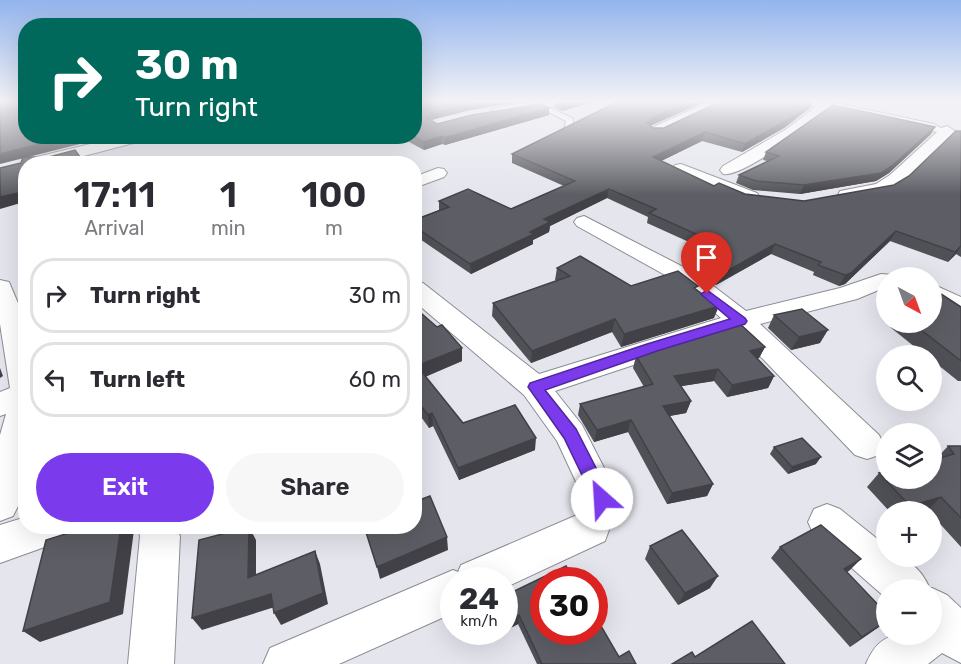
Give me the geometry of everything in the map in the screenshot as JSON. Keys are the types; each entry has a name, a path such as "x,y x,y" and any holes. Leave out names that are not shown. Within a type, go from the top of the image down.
{"street":[{"path":"729,170 791,133"},
{"path":"830,197 882,188 954,133"},
{"path":"63,156 112,144"},
{"path":"81,152 86,156"},
{"path":"681,169 735,192 766,200"},
{"path":"422,180 438,173"},
{"path":"584,222 691,280 741,321 867,445"},
{"path":"535,387 652,347 812,301 846,295 876,284"},
{"path":"0,287 8,338 18,369"},
{"path":"422,295 535,387 570,434 602,499 591,528 505,567"},
{"path":"942,297 961,308"},
{"path":"0,404 18,396"},
{"path":"0,504 18,427"},
{"path":"827,522 896,579"},
{"path":"0,544 29,534"},
{"path":"151,664 159,534"},
{"path":"286,664 440,597"},
{"path":"889,664 944,627"}],"building":[{"path":"0,133 18,133 18,144 40,144 0,154"},
{"path":"422,133 462,133 444,138 442,136 423,142"},
{"path":"554,133 703,133 653,157 714,186 719,183 745,194 804,201 894,185 909,176 954,133 961,133 961,246 955,252 896,231 851,273 845,275 818,265 821,262 775,244 720,275 704,263 713,260 704,256 723,246 649,213 656,209 609,189 544,219 550,222 530,232 534,234 470,264 422,231 422,217 449,207 439,201 468,189 511,209 575,181 512,154"},
{"path":"708,133 764,133 745,144"},
{"path":"793,133 928,133 881,173 804,185 756,181 739,175 779,156 766,152"},
{"path":"75,150 79,156 53,156"},
{"path":"18,164 18,193 0,197 0,168"},
{"path":"580,256 631,286 678,271 698,286 694,288 719,306 624,334 615,319 532,351 493,303 570,276 557,268"},
{"path":"942,295 961,307 961,361 925,333 942,333"},
{"path":"802,309 828,330 799,337 774,315"},
{"path":"422,314 437,327 442,325 462,348 422,364"},
{"path":"739,323 765,347 750,351 774,376 732,385 718,369 674,376 691,401 663,406 713,484 672,493 631,420 597,430 580,404 653,384 636,356"},
{"path":"422,372 463,423 515,405 536,438 458,468 432,413 428,415 422,407"},
{"path":"802,438 821,457 792,467 774,447"},
{"path":"948,446 961,446 961,518 941,497 927,501 905,501 894,489 942,489 942,457 954,454"},
{"path":"430,496 447,537 377,567 367,534 422,534 422,499"},
{"path":"821,525 861,559 844,569 876,603 876,628 862,637 780,547"},
{"path":"682,530 718,576 685,593 650,546"},
{"path":"65,534 120,534 110,602 23,631 46,540"},
{"path":"222,534 249,534 248,578 315,551 323,593 274,613 271,594 192,618 199,540"},
{"path":"530,583 530,638 518,616 518,589"},
{"path":"752,621 785,664 672,664 692,652 695,657"},
{"path":"608,638 619,657 629,651 636,664 542,664 533,645 608,645"}],"route":[{"path":"602,499 570,434 535,387 652,347 741,321 707,294"}]}
